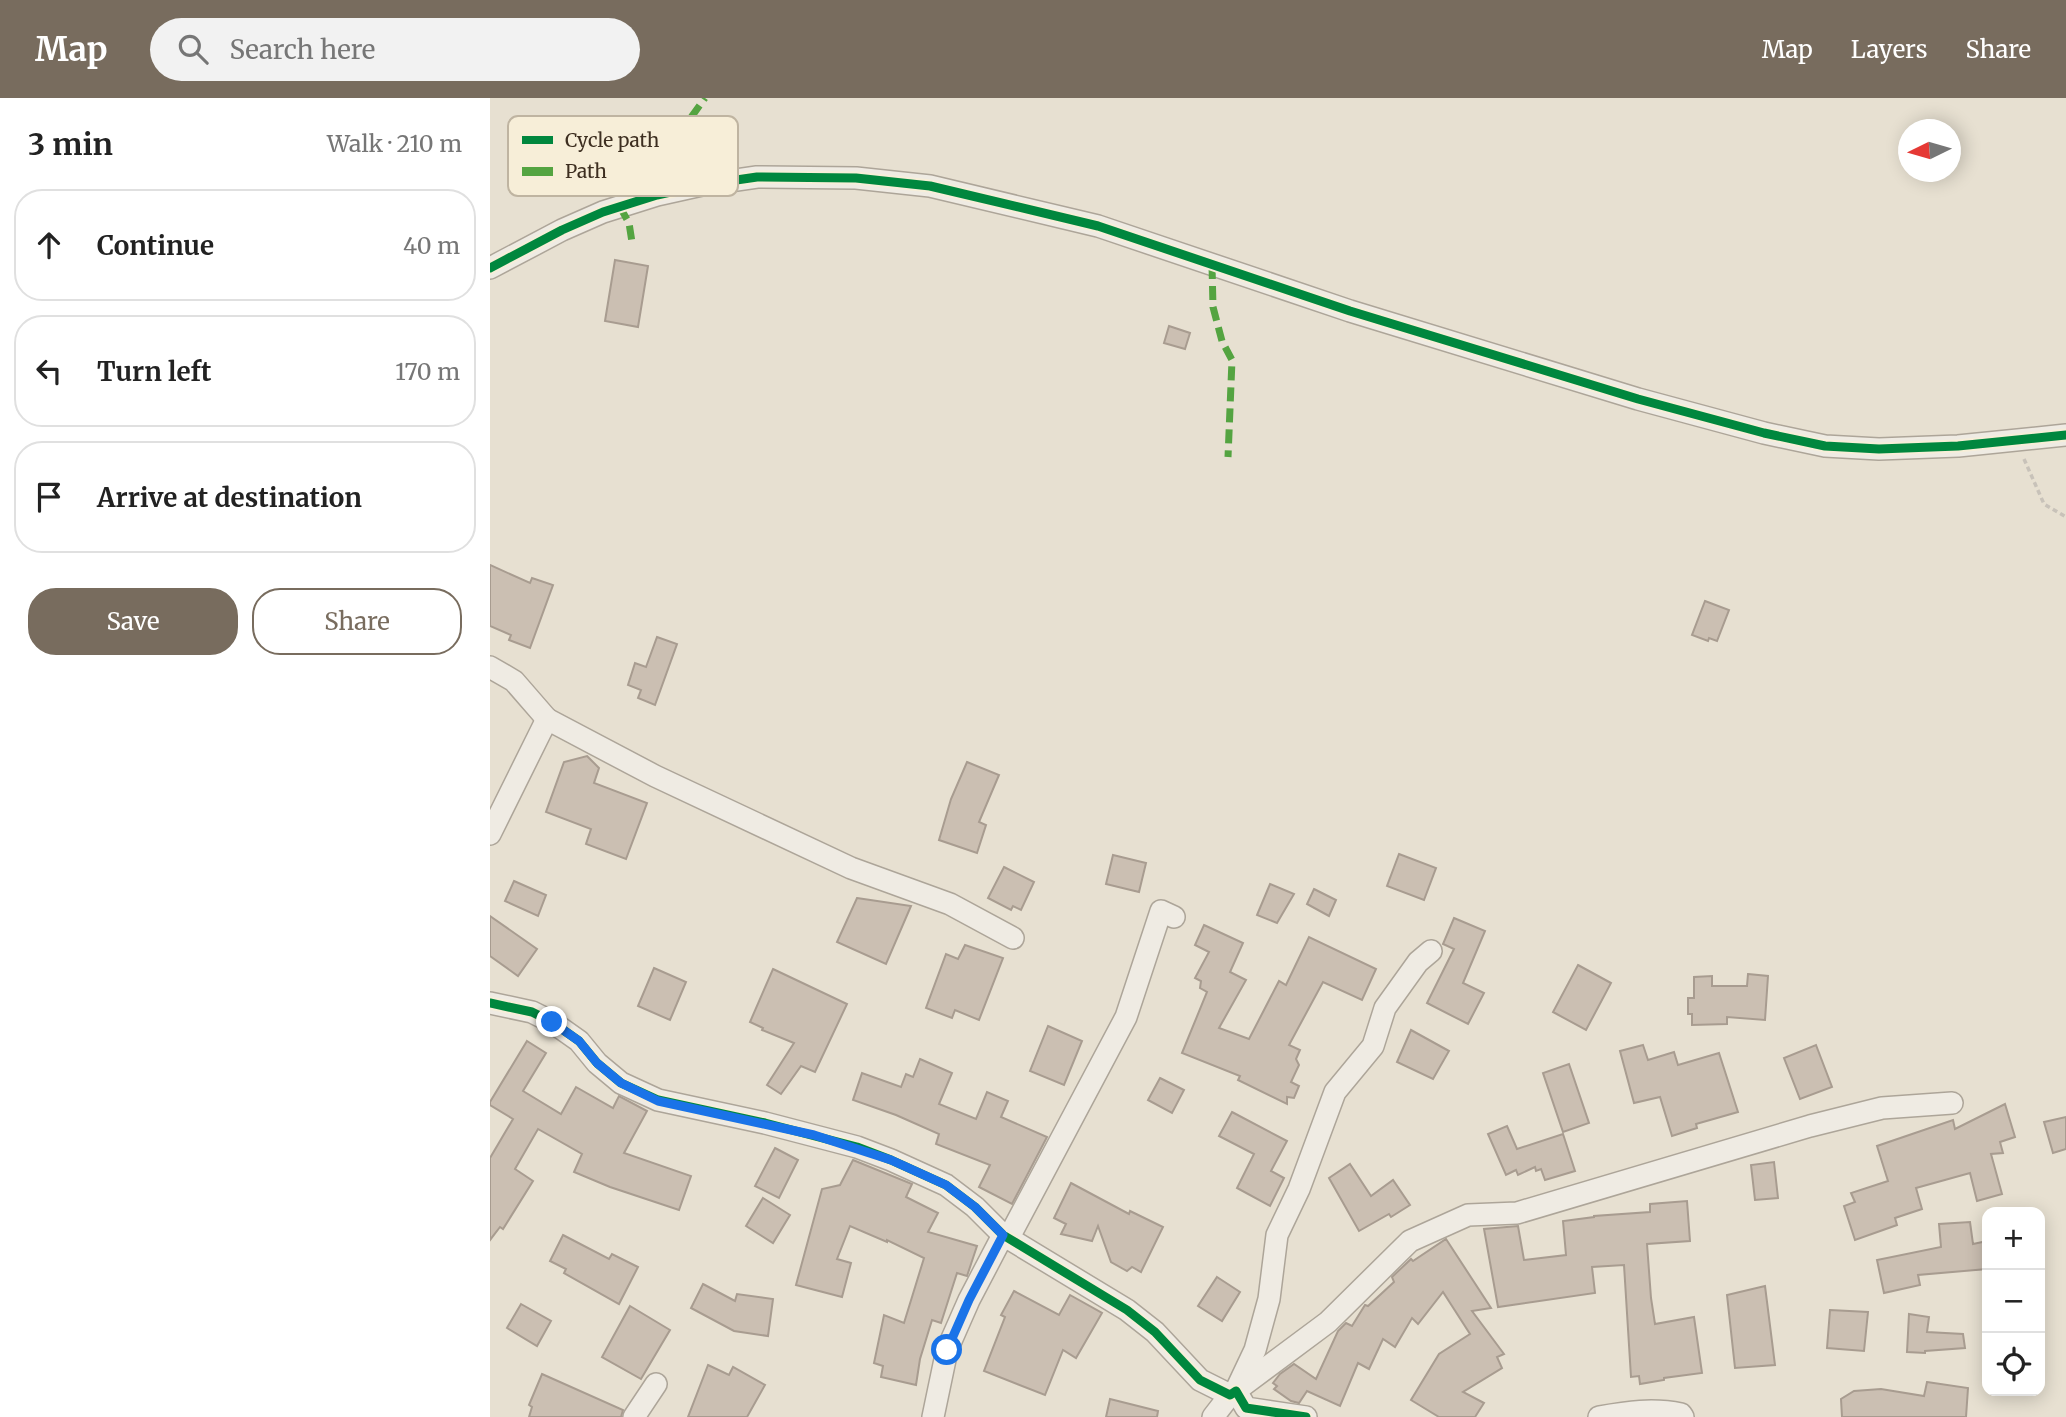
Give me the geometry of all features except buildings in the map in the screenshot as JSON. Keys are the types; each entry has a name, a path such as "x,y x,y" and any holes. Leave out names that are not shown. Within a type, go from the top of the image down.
{"street":[{"path":"738,180 757,177 856,178 930,186 1098,226 1350,311 1638,399 1764,433 1848,449 1958,446 2066,435"},
{"path":"490,268 562,230 603,212 654,196"},
{"path":"490,667 514,681 547,719 655,776 851,868 950,904 1013,938"},
{"path":"490,834 547,719"},
{"path":"933,1417 947,1350 969,1300 1126,1017 1161,911 1174,917"},
{"path":"1213,1417 1233,1393 1255,1350 1269,1299 1277,1236 1299,1189 1335,1092 1373,1046 1385,1008 1418,962 1431,951"},
{"path":"490,1003 533,1012 552,1022 579,1041 597,1063 621,1083 658,1101 857,1147 946,1185 975,1207 1005,1237 1126,1310 1155,1332 1200,1380 1233,1393 1246,1408 1306,1417"},
{"path":"1233,1393 1328,1322 1410,1241 1468,1215 1517,1213 1810,1126 1882,1108 1952,1103"},
{"path":"634,1417 656,1384"},
{"path":"1599,1417 1635,1410 1660,1410 1681,1414 1683,1417"}],"path":[{"path":"2017,441 2044,504 2066,517"}],"marked path":[{"path":"692,116 705,98"},
{"path":"630,202 634,196"},
{"path":"620,207 629,223 632,242"},
{"path":"1212,265 1213,307 1222,341 1232,360 1228,457"}],"cycle path":[{"path":"738,180 757,177 856,178 930,186 1098,226 1350,311 1638,399 1764,433 1825,446 1879,449 1958,446 2066,435"},
{"path":"490,268 562,230 603,212 654,196"},
{"path":"490,1003 532,1012 552,1022 579,1041 597,1063 621,1083 658,1100 765,1123 857,1147 946,1185 975,1207 1003,1235 1127,1310 1155,1332 1200,1380 1230,1395 1236,1391 1246,1408 1306,1417"}],"route":[{"path":"552,1022 579,1041 597,1063 621,1083 658,1101 765,1123 857,1147 946,1185 975,1207 1003,1235 969,1300 947,1350"}]}
